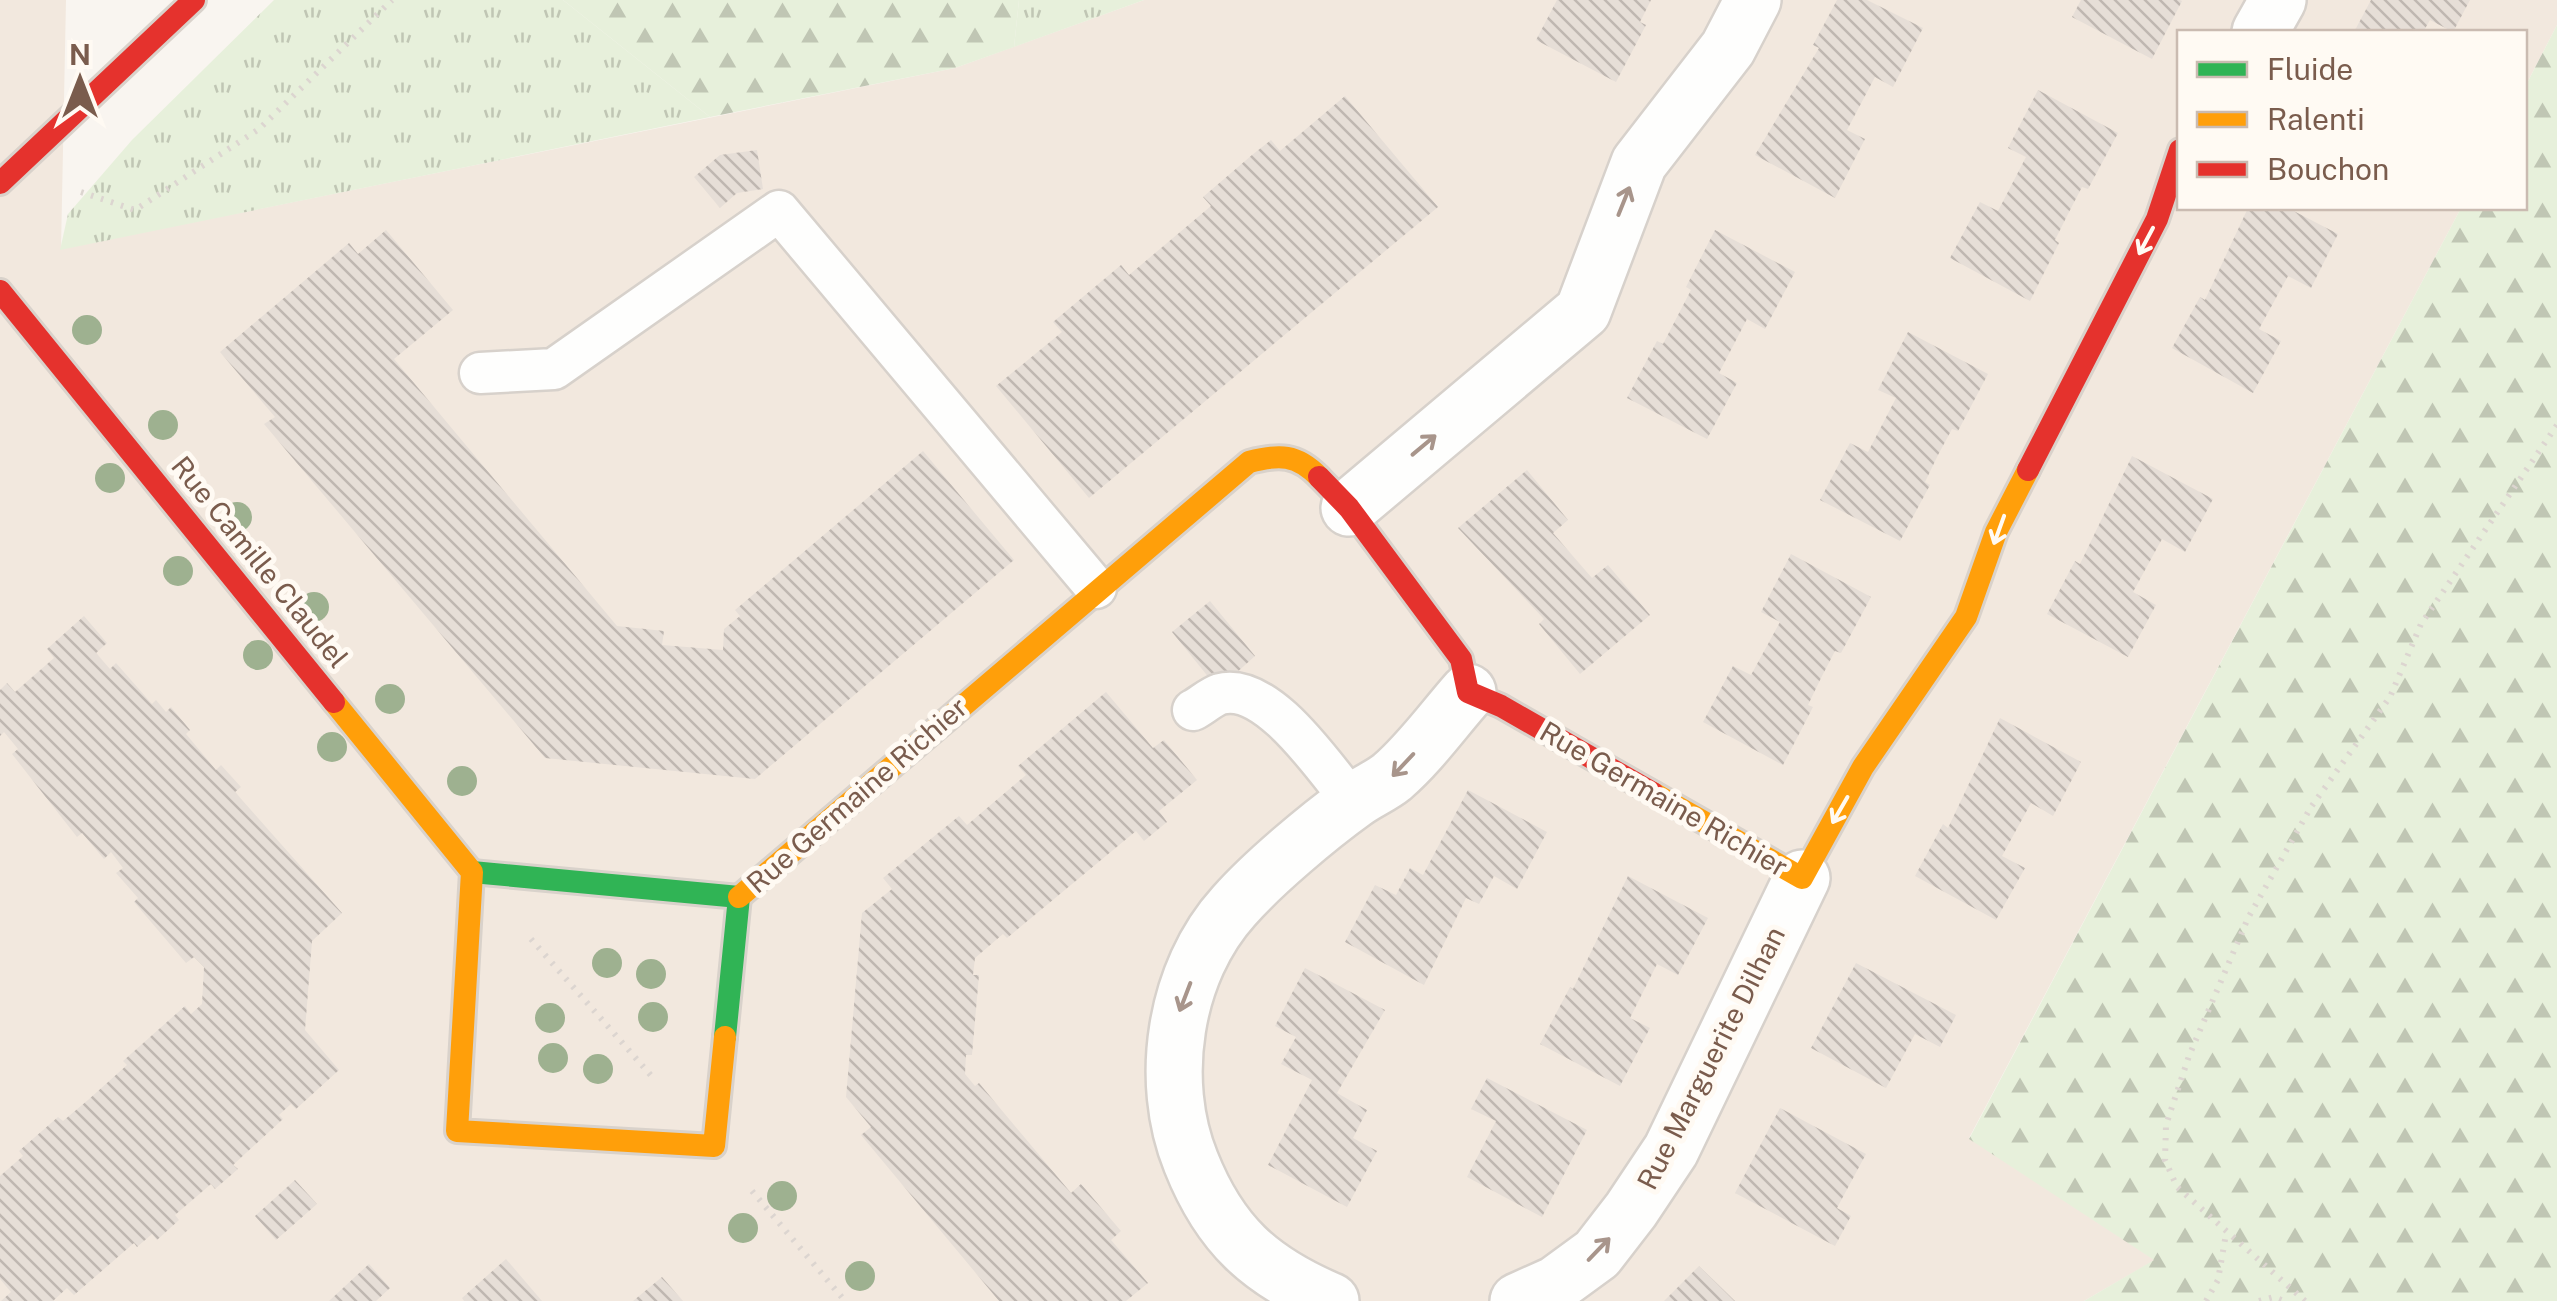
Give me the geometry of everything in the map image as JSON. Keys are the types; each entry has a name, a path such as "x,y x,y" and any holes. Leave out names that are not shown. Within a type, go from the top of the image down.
{"street":[{"path":"0,184 194,0"},
{"path":"1349,508 1582,312 1639,163 1728,48 1753,0"},
{"path":"2261,30 2278,0"},
{"name":"Rue Germaine Richier","path":"740,897 1096,588 1249,462 1277,454 1303,461 1349,508 1461,660 1468,692 1502,706 1802,878 1885,733 1966,625 1984,586 1996,532 2157,219 2177,159"},
{"name":"Rue Camille Claudel","path":"0,291 472,872"},
{"path":"1331,1301 1301,1290 1252,1256 1214,1210 1181,1136 1175,1084 1178,1017 1200,959 1233,907 1353,802 1393,776 1468,692"},
{"path":"472,872 740,897 714,1146 458,1131 472,872"},
{"name":"Rue Marguerite Dilhan","path":"1518,1301 1556,1284 1597,1254 1632,1210 1671,1150 1802,878"}],"lane":[{"path":"480,373 554,369 779,210 1096,588"},
{"path":"1193,710 1220,694 1247,694 1271,707 1353,802"}],"path":[{"path":"74,190 135,210 259,129 392,0"},
{"path":"2305,1301 2178,1188 2165,1160 2166,1124 2189,1056 2248,918 2302,823 2390,698 2421,624 2557,426"},
{"path":"2206,1301 2218,1280 2226,1234"},
{"path":"2258,1301 2274,1297 2284,1301"}],"shaded area":[{"path":"0,0 66,0 61,249 955,68 1144,0 2557,0 2557,25 2527,83 2527,30 2177,30 2177,210 2460,210 1969,1138 2155,1260 2084,1301 0,1301"}],"green space":[{"path":"274,0 563,0 710,117 60,250 68,214 132,140"},
{"path":"563,0 1019,0 1014,47 955,68 710,117"},
{"path":"1019,0 1144,0 1014,47"},
{"path":"2557,25 2557,1301 2084,1301 2154,1260 1969,1139 2460,210 2527,210 2527,83"}],"building":[{"path":"1557,0 1651,0 1640,22 1646,25 1616,82 1536,40"},
{"path":"1837,0 1867,0 1923,28 1893,87 1875,77 1847,130 1865,139 1835,198 1755,155 1819,48 1813,45"},
{"path":"2081,0 2182,1 2152,59 2072,17"},
{"path":"2371,0 2470,0 2454,30 2430,20 2424,30 2355,30"},
{"path":"2038,90 2118,133 2088,189 2082,187 2030,301 1950,258 1980,202 1998,211 2026,157 2008,148"},
{"path":"1345,96 1438,207 1089,498 996,386 1062,332 1053,322 1121,265 1129,275 1211,206 1203,197 1252,155 1271,140 1280,151"},
{"path":"757,150 763,189 737,193 720,208 694,177 720,155"},
{"path":"2247,210 2292,210 2338,234 2311,288 2288,276 2259,329 2281,341 2253,393 2172,348 2200,297 2205,300"},
{"path":"386,230 453,310 394,359 617,626 664,631 662,645 723,650 724,629 740,616 735,610 923,451 1014,560 755,779 545,758 264,424 275,417 220,352 349,243 358,254"},
{"path":"1715,230 1795,272 1765,329 1747,319 1719,373 1737,383 1707,439 1627,398 1657,341 1663,344 1691,290 1686,287"},
{"path":"1908,332 1988,374 1958,431 1952,429 1938,455 1925,482 1930,485 1900,541 1820,500 1850,443 1868,452 1896,398 1878,390"},
{"path":"2132,456 2213,499 2185,552 2162,539 2133,592 2156,605 2128,657 2047,614 2075,561 2080,564"},
{"path":"1527,470 1568,520 1553,533 1592,578 1608,565 1650,615 1580,674 1539,624 1544,619 1458,528"},
{"path":"1791,554 1871,597 1841,653 1835,651 1808,705 1813,707 1783,765 1703,722 1733,666 1751,675 1780,622 1761,612"},
{"path":"1210,601 1255,656 1234,675 1210,679 1172,632"},
{"path":"84,616 107,643 96,653 110,669 116,663 152,704 156,700 166,712 171,707 190,730 186,734 216,770 221,765 241,787 235,792 342,913 312,941 305,1030 339,1070 296,1109 291,1104 279,1115 283,1119 233,1165 238,1169 215,1189 211,1184 175,1215 179,1220 157,1240 152,1234 137,1247 134,1243 74,1295 67,1288 53,1301 1,1301 11,1292 0,1279 0,1176 23,1156 19,1151 58,1117 63,1121 88,1100 127,1065 123,1061 185,1006 191,1014 202,1004 204,967 194,957 186,963 134,902 138,898 116,873 123,868 111,852 104,859 82,833 77,837 12,754 18,749 4,732 0,736 0,690 7,683 15,692 54,658 47,649"},
{"path":"1106,692 1153,748 1164,740 1197,780 1159,811 1167,822 1144,841 1136,831 1007,938 1003,934 975,958 973,975 979,975 972,1055 966,1055 965,1074 975,1086 979,1083 1071,1193 1081,1184 1121,1231 1111,1240 1148,1283 1126,1301 999,1301 861,1135 871,1127 846,1097 862,913 892,889 883,878 959,816 967,825 1026,775 1018,766"},
{"path":"2000,718 2081,762 2053,816 2031,803 2002,856 2025,868 1996,920 1915,876 1943,824 1948,828"},
{"path":"1468,790 1547,832 1517,889 1494,876 1479,904 1466,898 1424,985 1345,942 1375,885 1396,895 1410,868 1423,875"},
{"path":"1628,876 1708,918 1678,975 1657,964 1630,1018 1650,1028 1620,1086 1540,1044 1570,987 1573,989"},
{"path":"1856,963 1956,1015 1940,1047 1915,1034 1886,1088 1811,1048"},
{"path":"1305,968 1385,1010 1337,1093 1367,1110 1353,1138 1377,1151 1347,1207 1268,1165 1312,1080 1281,1064 1296,1037 1275,1026"},
{"path":"1487,1078 1587,1130 1542,1217 1467,1177 1496,1121 1471,1109"},
{"path":"1780,1108 1866,1154 1837,1208 1851,1216 1835,1246 1735,1193"},
{"path":"295,1180 317,1204 276,1240 255,1216"},
{"path":"506,1259 542,1301 464,1301 462,1298"},
{"path":"369,1264 390,1288 376,1301 329,1301"},
{"path":"1699,1266 1735,1301 1664,1301"},
{"path":"662,1277 683,1301 633,1301"}],"traffic: fast":[{"path":"472,872 739,897 725,1037"}],"traffic: slow":[{"path":"739,897 1249,462 1287,458 1303,464 1319,477"},
{"path":"1653,793 1802,878 1863,767 1966,617 1996,532 2028,470"},
{"path":"334,702 472,872 457,1131 714,1146 725,1037"}],"traffic: jam":[{"path":"0,183 194,0"},
{"path":"2028,470 2157,219 2177,159"},
{"path":"0,291 334,702"},
{"path":"1319,477 1349,508 1461,659 1468,692 1501,706 1653,793"}]}
